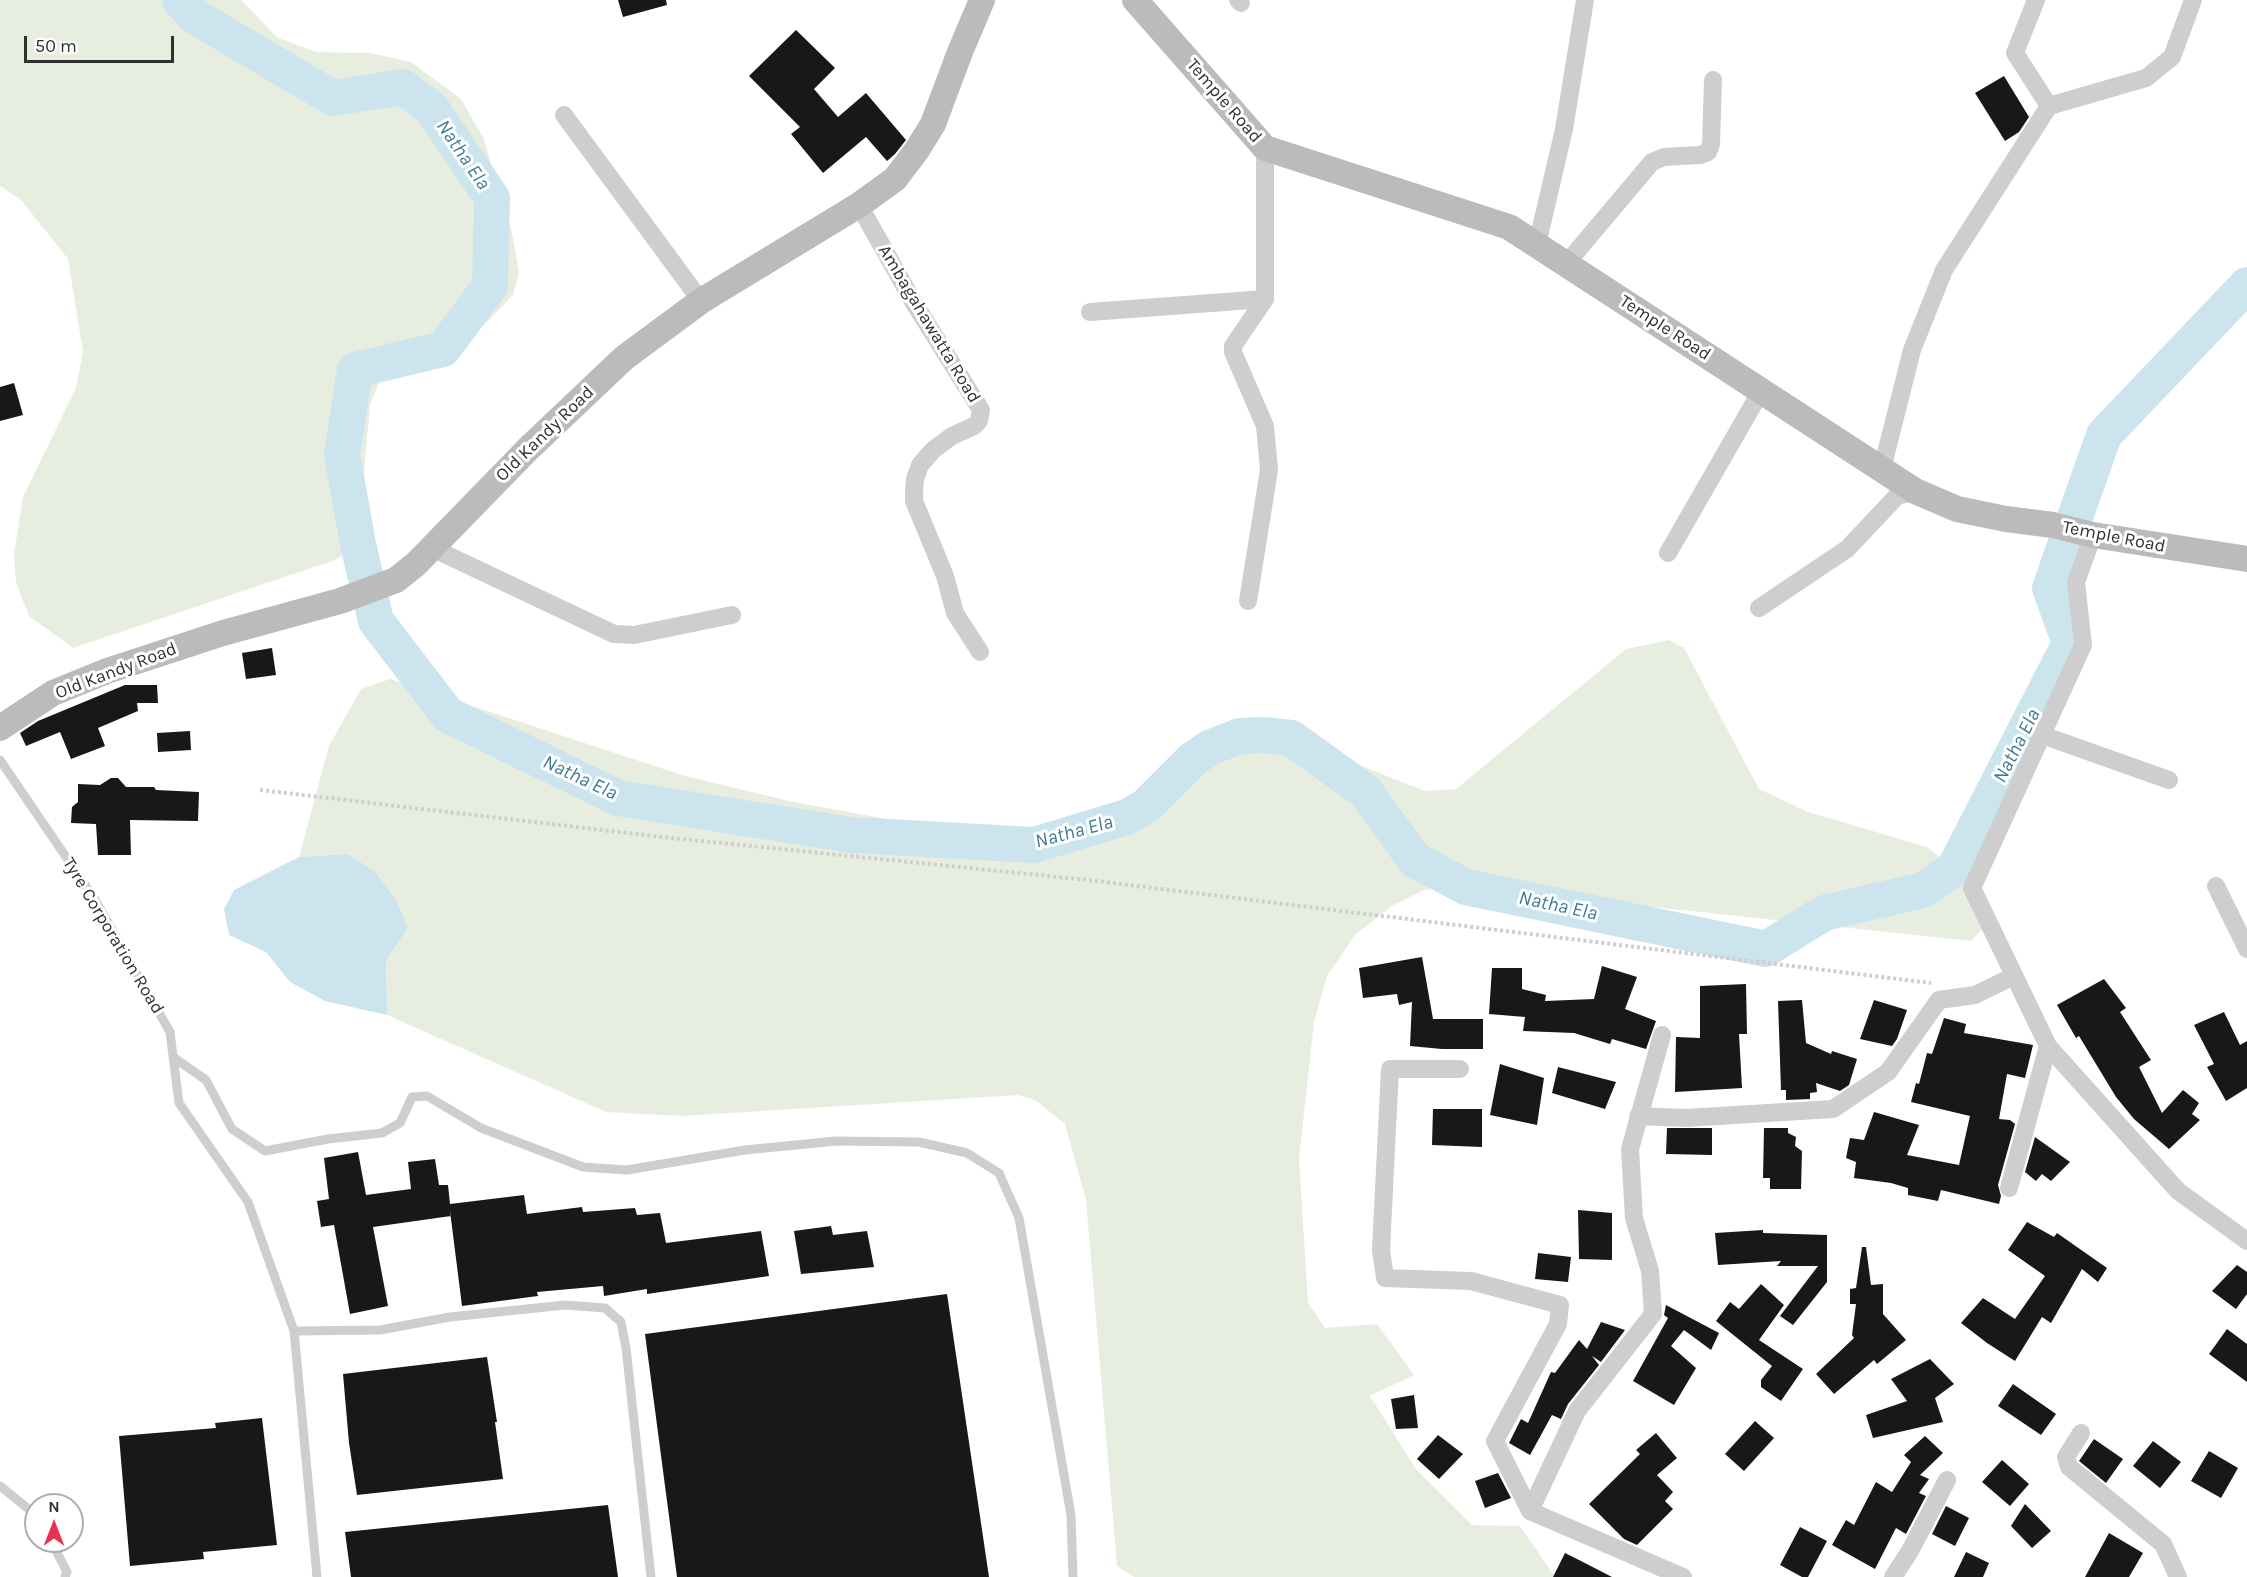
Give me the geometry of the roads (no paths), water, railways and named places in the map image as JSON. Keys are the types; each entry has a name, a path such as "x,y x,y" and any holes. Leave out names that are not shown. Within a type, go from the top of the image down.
{"street":[{"name":"Old Kandy Road","path":"0,728 53,693 107,671 223,633 340,601 396,580 416,564 572,406 624,358 701,301 859,205 895,179 933,124 982,0"},
{"name":"Temple Road","path":"1135,0 1265,148 1509,227 1916,491 1957,509 2006,519 2053,525 2093,535 2247,559"},
{"path":"1537,245 1564,129 1585,0"},
{"path":"2036,0 2015,54 2049,106"},
{"path":"1882,469 1911,350 1944,270 2049,106 2146,78 2172,57 2193,0"},
{"path":"1566,264 1642,173 1657,159 1700,155 1708,152 1711,144 1713,80"},
{"path":"564,115 701,301"},
{"path":"1248,601 1269,470 1265,426 1233,352 1233,346 1265,298 1265,148"},
{"name":"Ambagahawatta Road","path":"859,205 914,303 981,410 979,421 974,426 952,436 933,450 920,465 915,479 914,492 914,501 945,576 955,613 980,652"},
{"path":"1090,312 1265,298"},
{"path":"1668,553 1761,391"},
{"path":"1759,608 1847,549 1897,496 1916,491"},
{"path":"2093,535 2076,582 2083,645 1972,888 2048,1046 2178,1191 2247,1241"},
{"path":"432,548 614,634 634,635 732,615"},
{"path":"2042,735 2169,780"},
{"path":"2216,886 2247,949"},
{"path":"1638,1116 1686,1118 1833,1109 1888,1072 1939,1000 1975,995 2014,976"},
{"path":"1530,1510 1577,1411 1653,1314 1650,1271 1634,1218 1630,1149 1662,1035"},
{"path":"2009,1188 2048,1046"},
{"path":"1460,1069 1390,1069 1381,1250 1385,1278 1472,1281 1560,1305 1558,1324 1495,1441 1530,1510 1683,1577"},
{"path":"2082,1433 2066,1457 2069,1467 2163,1544 2178,1577"},
{"path":"1893,1577 1910,1551 1947,1480"}],"lane":[{"name":"Tyre Corporation Road","path":"0,760 94,898 170,1032 179,1103 248,1202 294,1331 317,1577"},
{"path":"173,1057 206,1080 232,1129 266,1151 328,1139 382,1134 400,1123 412,1097 427,1096 481,1128 583,1167 627,1170 745,1150 836,1142 919,1142 967,1153 999,1173 1019,1218 1071,1515 1073,1577"},
{"path":"294,1331 380,1330 450,1317 565,1305 605,1308 621,1323 626,1348 651,1577"},
{"path":"0,1486 24,1505"},
{"path":"57,1553 67,1572 65,1577"}],"water":[{"path":"348,854 375,872 396,900 408,928 386,961 387,1015 325,1001 290,982 266,952 229,935 224,909 234,890 299,857"}],"waterway":[{"name":"Natha Ela","path":"180,0 194,16 333,98 403,87 432,109 492,198 490,286 443,349 355,370 342,455 358,544 376,621 448,715 618,798 851,835 1034,845 1127,817 1146,806 1193,759 1209,748 1240,736 1265,735 1291,738 1365,791 1415,860 1466,887 1766,949 1824,913 1923,890 1954,869 2070,643 2050,588 2104,435 2247,285"}]}
